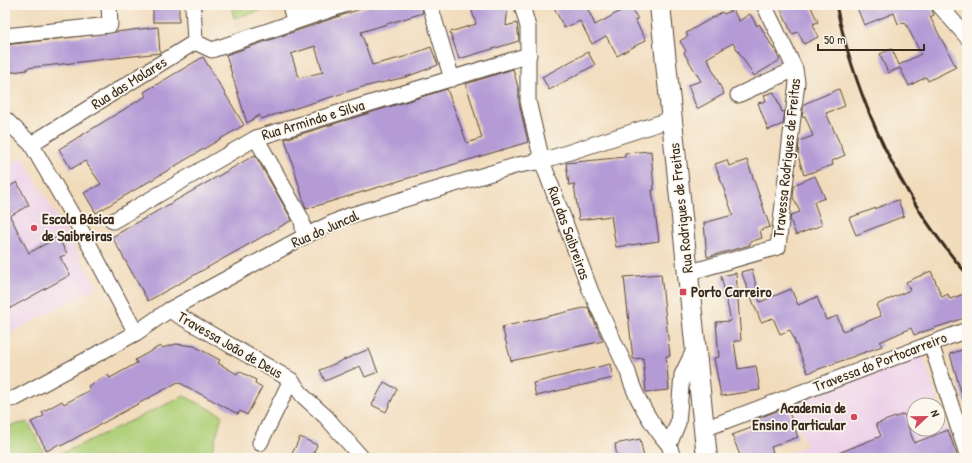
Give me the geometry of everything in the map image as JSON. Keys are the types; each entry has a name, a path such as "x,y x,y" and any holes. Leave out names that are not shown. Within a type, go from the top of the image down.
{"main road":[{"name":"Rua Rodrigues de Freitas","path":"660,5 707,458"}],"street":[{"path":"5,36 110,25 109,5"},
{"path":"193,5 195,42 212,50 344,5"},
{"path":"290,5 294,21"},
{"path":"430,5 452,79"},
{"name":"Rua das Saibreiras","path":"522,5 528,27 528,101 542,161 591,292 628,372 632,386 660,436 671,452"},
{"name":"Travessa Rodrigues de Freitas","path":"687,274 778,247 797,82 795,69 764,5"},
{"path":"939,5 967,37"},
{"name":"Rua das Molares","path":"31,144 195,42"},
{"name":"Rua Armindo e Silva","path":"113,221 256,138 529,55"},
{"path":"738,95 795,69"},
{"path":"5,119 31,144 85,237 136,332"},
{"name":"Rua do Juncal","path":"5,400 16,398 136,332 169,310 304,236 345,217 518,165 542,161 672,119"},
{"path":"256,138 302,220 304,236"},
{"name":"Travessa João de Deus","path":"169,310 291,380 303,396 326,417 362,458"},
{"name":"Travessa do Portocarreiro","path":"704,429 967,330"},
{"path":"930,344 966,446"},
{"path":"671,452 678,423 682,375 695,348"},
{"name":"Travessa João de Deus","path":"260,443 291,380"}],"shaded area":[{"name":"Escola Básica de Saibreiras","path":"22,156 97,287 5,336 5,169"},
{"name":"Academia de Ensino Particular","path":"922,353 936,397 906,397 906,437 946,437 946,427 956,458 777,458 806,445 789,405"}],"green space":[{"path":"231,5 266,5 267,9 234,18"},
{"path":"184,396 222,415 210,458 52,458"},
{"path":"28,422 47,458 5,458 5,427"}],"building":[{"path":"153,5 179,5 179,22 153,22"},
{"path":"372,5 421,5 423,13 361,32 372,65 404,57 431,47 438,65 406,77 363,87 261,119 260,115 247,123 226,55","holes":["315,46 323,72 299,78 291,54"]},
{"path":"470,5 508,5 506,26 517,23 519,41 459,59 450,32 476,24"},
{"path":"553,5 586,5 595,25 630,6 638,19 635,20 646,40 617,56 606,36 592,44 580,21 564,28"},
{"path":"779,5 810,5 818,22 813,24 818,37 804,44 798,32 792,34"},
{"path":"856,5 930,5 934,15 930,17 956,67 928,81 926,77 909,86 900,68 888,73 880,54 892,49 899,65 921,54 905,22 898,24 894,13 864,25"},
{"path":"733,10 739,21 750,14 757,26 759,24 780,60 754,76 733,43 707,58 724,94 697,109 688,85 701,81 684,53 686,51 680,41 688,36 686,33 722,12 724,14"},
{"path":"158,27 160,53 27,68 27,70 5,73 5,45"},
{"path":"588,52 595,65 549,90 542,77"},
{"path":"203,57 244,125 96,213 84,193 101,184 85,161 71,169 59,149 146,96 144,92"},
{"path":"513,69 519,91 519,103 528,142 306,209 285,139 447,89 467,143 482,138 466,84"},
{"path":"839,89 845,106 826,113 845,155 832,161 833,165 804,175 798,156 799,141 813,136 805,116 802,117 804,104"},
{"path":"774,92 782,112 785,111 783,124 768,130 758,103 766,101 764,95"},
{"path":"651,151 654,190 652,190 659,241 616,247 611,216 579,220 574,184 569,185 566,163 625,157 625,153"},
{"path":"255,155 292,220 148,301 112,237"},
{"path":"727,160 729,166 747,160 770,227 760,230 762,238 750,242 750,245 707,257 704,223 733,215 715,164"},
{"path":"815,176 825,198 814,202 822,225 796,235 790,219 791,215 800,212 793,197 794,185"},
{"path":"17,182 29,205 10,216 29,253 58,237 67,254 60,257 70,275 5,311 5,189"},
{"path":"898,200 904,216 856,235 849,218"},
{"path":"752,269 760,302 791,289 798,305 817,297 826,320 837,316 843,331 881,316 876,305 910,290 906,282 931,271 942,297 948,294 950,299 964,294 967,304 967,317 914,335 911,328 880,342 882,346 808,373 790,330 780,334 773,318 761,322 741,272"},
{"path":"736,273 741,341 734,341 738,369 756,366 760,390 721,396 714,358 719,357 716,322 731,321 721,276"},
{"path":"661,274 670,356 666,356 669,390 646,392 643,358 633,359 624,277"},
{"path":"588,307 603,341 511,361 502,327"},
{"path":"176,344 194,346 220,360 218,363 237,374 239,371 256,380 255,383 262,387 247,415 240,411 238,414 178,382 61,446 59,444 47,451 31,422 44,416 42,412 62,401 64,404 90,390 88,386 108,375 110,378 137,363 135,360 160,346 162,348"},
{"path":"967,348 967,402 964,402 950,354"},
{"path":"369,349 378,372 365,377 360,366 325,381 320,370"},
{"path":"610,364 613,378 536,396 533,383"},
{"path":"384,382 397,389 386,412 372,405"},
{"path":"787,407 798,437 771,447 774,456 768,458 741,458 732,435 762,424 759,418"},
{"path":"904,414 906,420 906,437 912,437 914,443 930,437 946,437 946,431 948,430 958,458 826,458 881,436 876,424"},
{"path":"300,437 317,445 311,458 290,458"},
{"path":"640,439 644,458 617,458 615,444"}],"railway":[{"path":"836,5 856,77 869,113 885,148 902,182 922,214 943,245 967,274"}],"place":[{"name":"Escola Básica de Saibreiras","path":"34,228"},
{"name":"Porto Carreiro","path":"683,292"},
{"name":"Academia de Ensino Particular","path":"854,417"}]}
